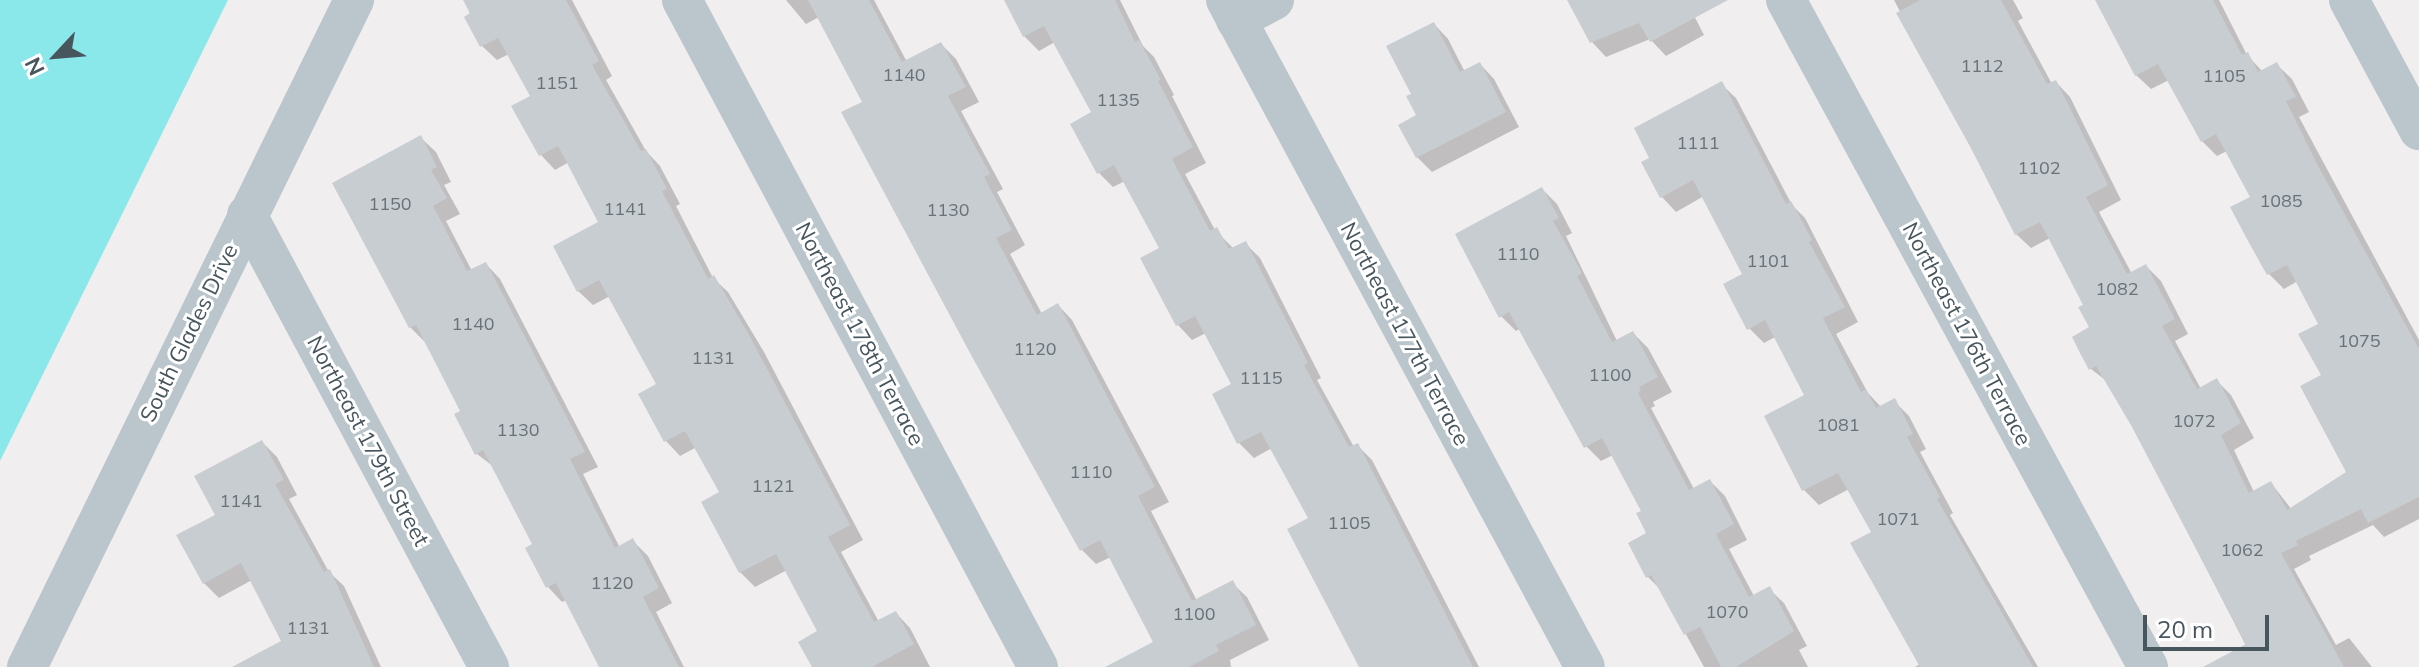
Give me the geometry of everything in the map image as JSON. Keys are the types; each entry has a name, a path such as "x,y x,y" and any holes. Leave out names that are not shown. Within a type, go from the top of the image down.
{"street":[{"name":"South Glades Drive","path":"27,667 354,0"},
{"name":"Northeast 178th Terrace","path":"682,0 1038,667"},
{"path":"1231,10 1274,0"},
{"name":"Northeast 176th Terrace","path":"1786,0 2148,667"},
{"path":"2349,0 2419,130"},
{"name":"Northeast 177th Terrace","path":"1231,10 1585,667"},
{"name":"Northeast 179th Street","path":"247,215 489,667"}],"water":[{"path":"0,0 228,0 0,461"}],"building":[{"path":"463,0 566,0 599,61 592,65 641,151 646,149 667,189 662,191 708,279 714,275 749,335 850,525 828,537 874,622 896,611 914,644 872,667 812,667 798,642 817,631 776,554 739,573 701,502 719,492 685,431 664,442 638,394 656,384 599,280 577,292 553,246 598,222 558,146 539,156 511,106 530,96 498,38 480,47 464,17 470,13"},
{"path":"808,0 869,0 902,62 941,42 966,87 948,96 990,174 984,177 1012,230 996,238 1037,315 1058,303 1155,487 1138,496 1192,601 1233,580 1256,625 1216,645 1219,651 1189,667 1105,667 1153,642 1100,540 1080,551 970,353 841,112 862,102"},
{"path":"1004,0 1115,0 1135,42 1139,40 1161,80 1158,81 1193,147 1172,159 1210,231 1217,227 1229,249 1246,241 1308,363 1304,365 1349,447 1358,443 1473,667 1359,667 1287,529 1308,518 1261,432 1237,444 1212,394 1231,384 1195,316 1176,326 1140,258 1159,248 1114,165 1097,174 1070,124 1091,112 1044,26 1023,37"},
{"path":"1567,0 1728,0 1650,42 1639,23 1590,43"},
{"path":"1920,0 2001,0 2047,84 2056,80 2108,185 2086,197 2127,274 2146,264 2175,319 2162,326 2197,389 2217,378 2241,423 2221,435 2249,493 2271,481 2287,510 2346,472 2300,386 2321,375 2298,334 2318,324 2287,265 2267,275 2248,241 2230,207 2250,197 2216,134 2201,142 2158,64 2135,76 2095,0 2213,0 2242,55 2248,52 2258,72 2277,62 2296,97 2286,101 2317,164 2419,349 2419,497 2368,523 2361,509 2296,541 2298,545 2281,553 2344,667 2203,667 2246,644 2132,427 2096,366 2089,370 2072,337 2089,327 2078,307 2083,305 2040,222 2015,235 1896,13"},
{"path":"1434,22 1460,72 1480,62 1506,112 1416,158 1398,125 1416,115 1406,96 1411,94 1386,46"},
{"path":"1722,81 1786,204 1791,201 1802,221 1812,240 1809,242 1845,307 1823,318 1861,392 1866,389 1876,408 1895,398 1913,434 1907,437 1940,497 1937,499 2033,667 1920,667 1850,543 1871,532 1838,473 1802,491 1764,416 1804,395 1765,320 1747,330 1723,284 1742,274 1693,180 1660,198 1641,162 1649,158 1634,128"},
{"path":"421,135 437,167 431,170 447,198 433,206 467,271 486,262 585,452 570,459 615,548 633,538 659,588 643,597 679,667 599,667 556,583 546,588 525,548 532,544 483,450 475,455 454,414 460,411 416,325 409,328 332,183"},
{"path":"1542,187 1559,218 1553,221 1582,273 1577,276 1612,342 1633,331 1658,377 1639,387 1641,391 1638,393 1689,490 1710,479 1734,524 1716,534 1749,597 1770,586 1794,631 1736,667 1721,667 1700,627 1684,635 1651,575 1646,578 1628,543 1646,533 1636,513 1641,511 1602,438 1584,448 1509,312 1499,318 1455,234"},
{"path":"262,440 284,480 275,484 324,572 330,569 374,667 232,667 281,641 241,563 203,584 176,535 215,515 194,476"}]}
